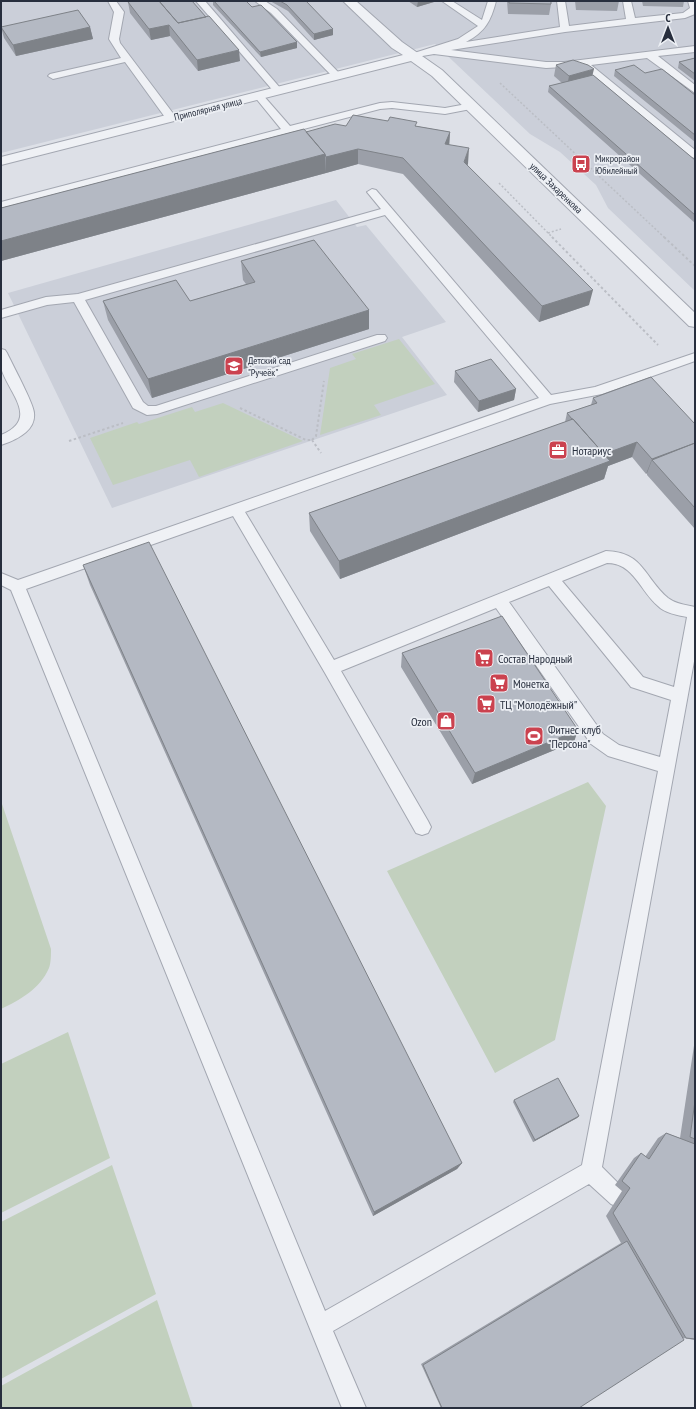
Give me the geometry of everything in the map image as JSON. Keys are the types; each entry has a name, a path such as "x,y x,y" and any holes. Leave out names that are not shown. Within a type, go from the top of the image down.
{"street":[{"name":"улица Захаренкова","path":"349,1 397,44 437,73 695,322"},
{"name":"Приполярная улица","path":"1,161 414,56"}],"lane":[{"path":"112,1 119,12 114,39 171,118"},
{"path":"201,1 278,91"},
{"path":"259,1 274,11 337,76"},
{"path":"446,1 483,25"},
{"path":"448,48 483,25 492,1"},
{"path":"562,1 565,29"},
{"path":"627,1 631,21"},
{"path":"414,56 448,48 565,29 685,15 692,12 694,8 692,1"},
{"path":"434,51 534,64 564,65 695,50"},
{"path":"650,55 695,90"},
{"path":"53,76 127,58"},
{"path":"583,62 695,155"},
{"path":"259,96 288,130"},
{"path":"1,205 380,106 392,105 445,111 472,106"},
{"path":"372,192 548,400"},
{"path":"1,314 46,301 78,298 387,211"},
{"path":"78,298 138,405 143,409 157,410 381,338"},
{"path":"1,353 28,412 27,422 22,429 12,436 1,440"},
{"path":"1,579 17,586 548,400 597,391 695,357"},
{"path":"236,509 331,668 422,827"},
{"path":"320,1326 591,1171 695,614 672,607 663,602 632,564 615,556 606,557 331,668"},
{"path":"552,578 637,682 648,687 680,696"},
{"path":"17,586 354,1408"},
{"path":"499,600 597,739 614,751 667,766"},
{"path":"591,1171 618,1197"}],"path":[{"path":"499,82 695,266"},
{"path":"499,183 676,364"},
{"path":"209,394 306,440 312,440 316,436 327,355"},
{"path":"69,441 157,410"}],"shaded area":[{"path":"1,1 695,1 695,291 608,208 596,185 560,152 530,134 435,44 1,153"},
{"name":"Детский сад \"Ручеёк\"","path":"336,200 357,227 366,225 446,322 402,337 447,395 112,508 8,293"}],"green space":[{"path":"399,339 435,384 374,405 381,415 320,435 330,368 356,359 352,354"},
{"path":"223,403 303,441 199,477 190,460 113,485 90,438 137,422 139,424 192,407 195,412"},
{"path":"588,782 606,806 555,1040 495,1073 387,871"},
{"path":"1,801 51,949 51,959 50,966 35,988 22,998 1,1009"},
{"path":"68,1032 110,1158 1,1213 1,1064"},
{"path":"112,1165 156,1294 1,1379 1,1222"},
{"path":"157,1300 193,1408 1,1408 1,1386"}],"building":[{"path":"159,1 178,23 209,16 239,50 197,60 169,25 149,29 128,2"},
{"path":"159,1 192,1 206,17 178,23"},
{"path":"214,1 246,1 252,7 261,5 297,42 260,52"},
{"path":"280,1 306,1 333,29 314,34 287,5"},
{"path":"509,1 551,1 551,4 509,3"},
{"path":"78,10 90,27 13,45 1,27"},
{"path":"695,58 695,74 679,62"},
{"path":"573,60 588,65 594,69 569,76 556,65"},
{"path":"634,65 645,73 662,69 695,95 695,135 615,70"},
{"path":"593,75 695,160 695,215 549,86"},
{"path":"353,115 388,121 390,117 417,122 415,126 450,132 445,144 469,148 464,162 593,290 542,306 403,158 358,149 326,157 306,132 335,124 346,126"},
{"path":"304,129 325,154 1,241 1,208"},
{"path":"314,240 369,310 148,379 103,301 176,280 190,301 255,282 241,261"},
{"path":"491,359 516,389 479,401 455,371"},
{"path":"651,377 695,424 695,443 652,459 637,442 604,454 567,413 597,403 593,398"},
{"path":"573,419 610,461 339,561 309,513"},
{"path":"695,443 695,508 652,460"},
{"path":"149,542 462,1163 374,1212 83,565"},
{"name":"ТЦ \"Молодёжный\"","path":"502,616 578,730 475,773 402,653"},
{"path":"558,1078 579,1116 535,1140 514,1100"},
{"path":"695,1101 695,1139 690,1137"},
{"path":"666,1133 695,1144 695,1339 686,1338 613,1213 630,1188 622,1181 641,1153 649,1159"},
{"path":"627,1241 684,1340 579,1408 442,1408 423,1365"}],"place":[{"name":"Микрорайон Юбилейный","path":"581,164"},
{"name":"Детский сад \"Ручеёк\"","path":"234,366"},
{"name":"Нотариус","path":"558,450"},
{"name":"Состав Народный","path":"484,658"},
{"name":"Монетка","path":"499,683"},
{"name":"ТЦ \"Молодёжный\"","path":"486,704"},
{"name":"Ozon","path":"446,721"},
{"name":"Фитнес клуб \"Персона\"","path":"534,736"}]}
